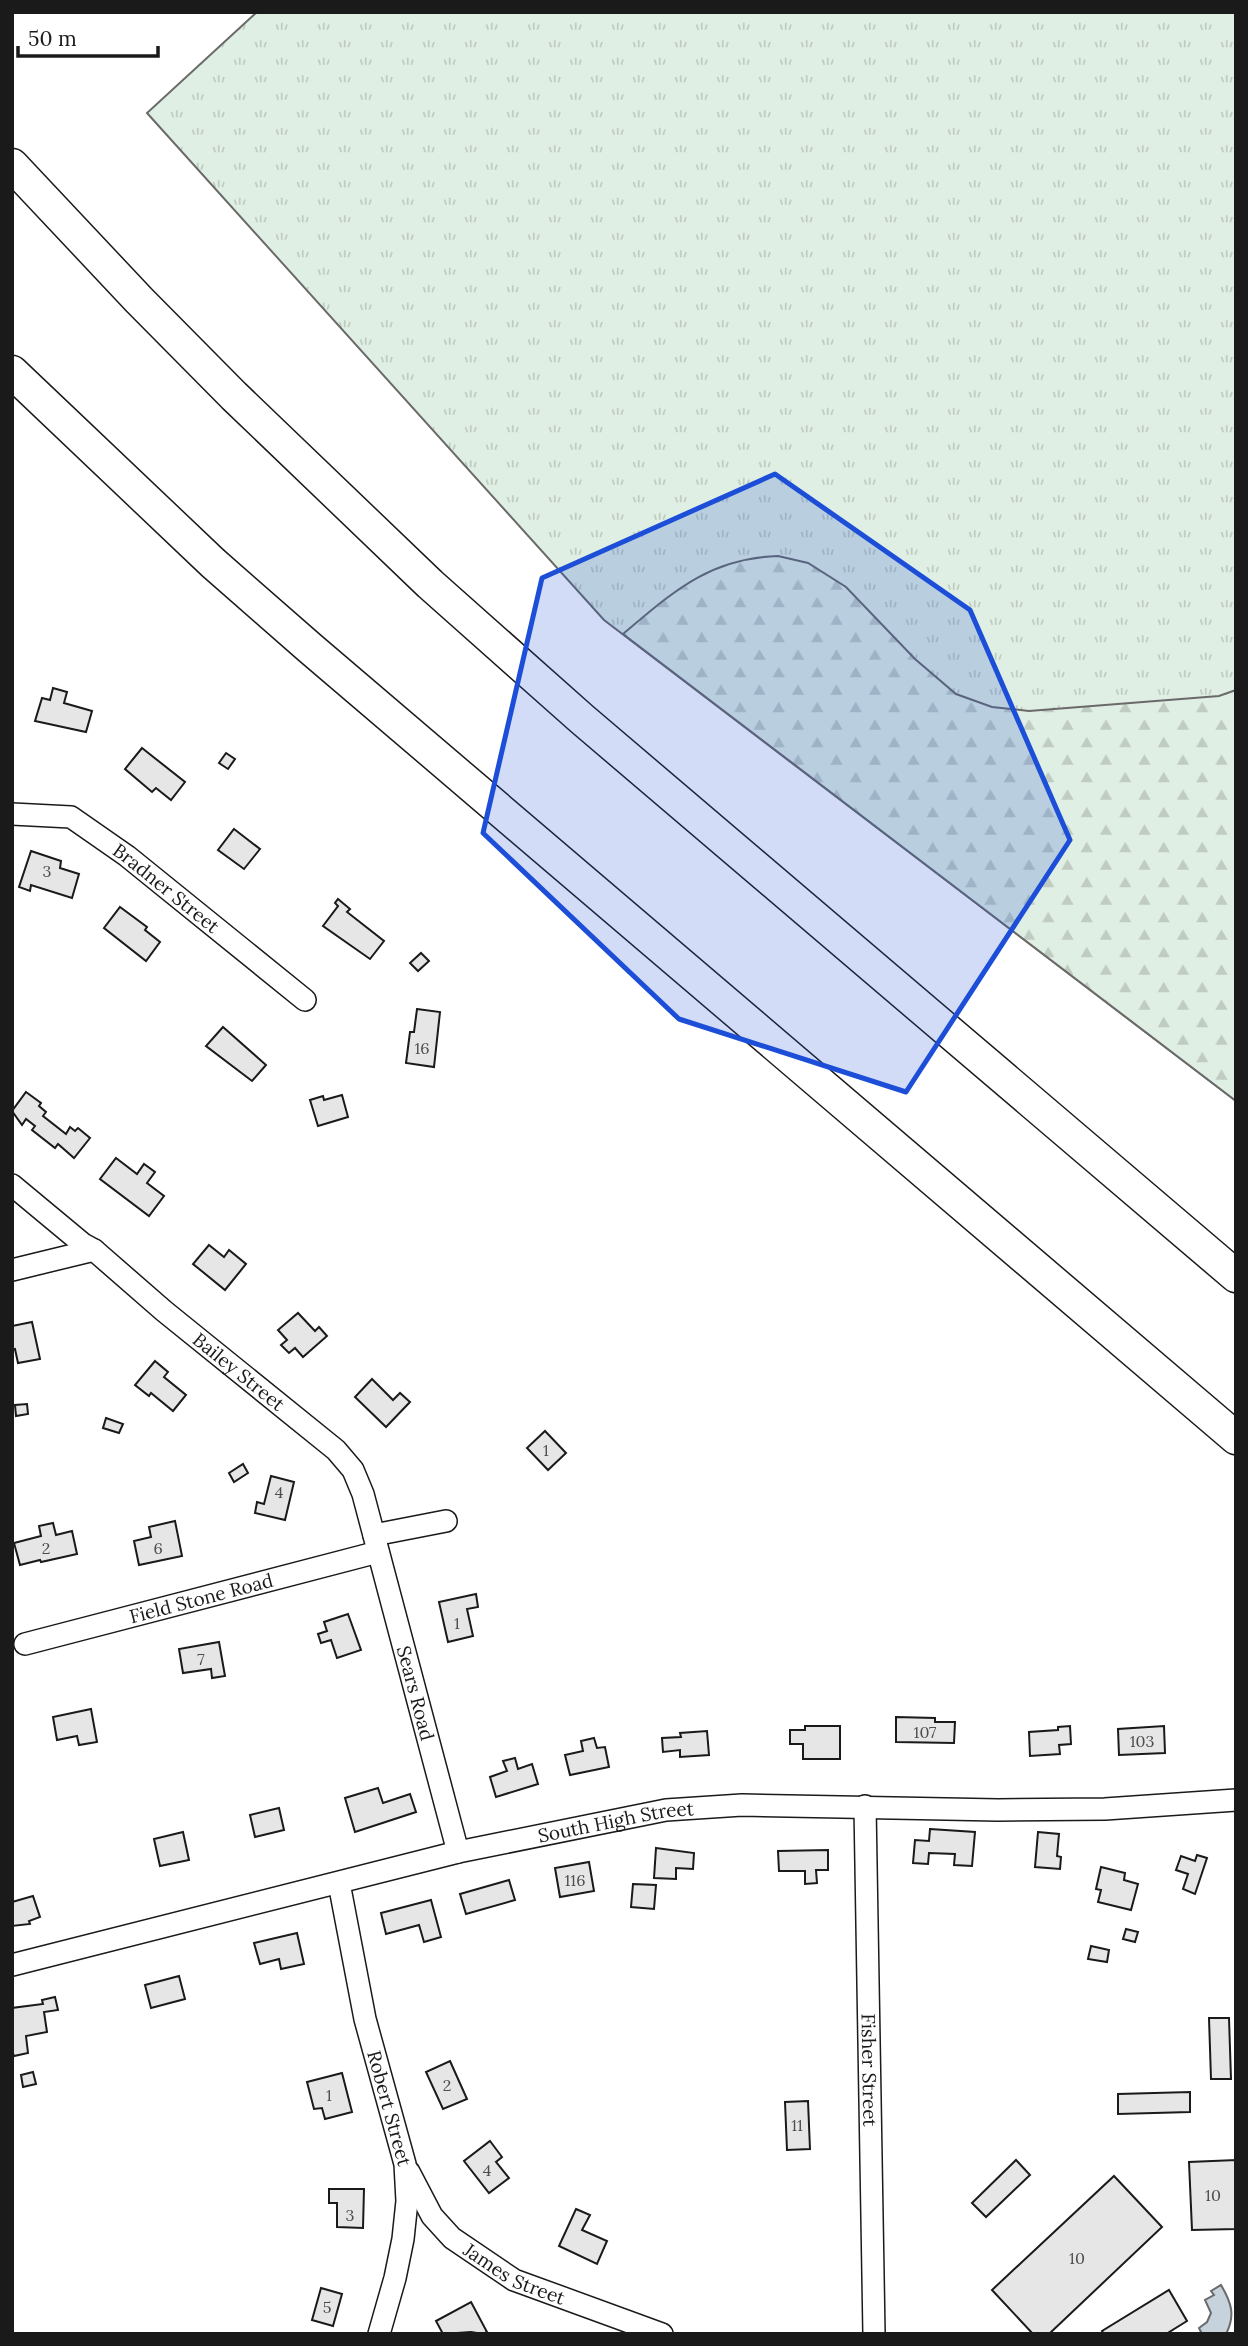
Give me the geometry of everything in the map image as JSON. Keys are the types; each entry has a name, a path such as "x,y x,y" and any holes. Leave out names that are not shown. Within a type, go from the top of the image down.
{"highway":[{"path":"12,165 234,396 450,602 582,719 1236,1276"},
{"path":"12,372 213,563 319,657 1236,1438"}],"street":[{"name":"Bradner Street","path":"12,814 71,817 127,856 304,1000"},
{"name":"Bailey Street","path":"12,1185 336,1450 353,1470 363,1494 376,1544"},
{"path":"12,1270 94,1250"},
{"path":"376,1544 446,1521"},
{"name":"Field Stone Road","path":"25,1644 376,1544"},
{"name":"Sears Road","path":"376,1544 458,1852"},
{"name":"South High Street","path":"12,1965 458,1852 666,1810 742,1805 998,1810 1105,1809 1236,1800"},
{"name":"Fisher Street","path":"865,1806 874,2334"},
{"name":"Robert Street","path":"339,1883 365,2019 405,2164 407,2201 403,2239 379,2334"},
{"name":"James Street","path":"405,2164 432,2216 452,2238 514,2280 662,2334"}],"highlighted area":[{"path":"775,474 970,610 1070,840 906,1092 679,1019 483,833 542,578"}],"green space":[{"path":"257,12 1236,12 1236,1101 604,620 147,113"},
{"path":"778,556 808,563 846,587 915,659 956,694 992,707 1029,711 1219,696 1236,690 1236,1101 623,634 676,591 712,570 754,558"}],"shaded area":[{"path":"1221,2285 1231,2309 1229,2327 1226,2334 1202,2334 1199,2328 1207,2322 1211,2313 1205,2300 1214,2295 1211,2291"}],"building":[{"path":"53,688 67,692 64,703 92,711 86,732 35,721 42,698 50,700"},
{"path":"142,748 185,782 171,800 156,788 152,792 125,769"},
{"path":"226,753 235,759 228,769 219,763"},
{"path":"234,829 260,849 244,869 218,850"},
{"path":"31,851 61,861 60,868 79,874 72,898 31,885 30,891 19,887"},
{"path":"338,899 350,909 347,912 384,941 370,959 323,926 338,906 335,903"},
{"path":"120,907 147,927 145,930 160,942 146,961 104,928"},
{"path":"421,953 429,961 418,971 410,963"},
{"path":"417,1009 440,1012 434,1067 406,1063 410,1032 414,1032"},
{"path":"223,1027 266,1065 252,1081 206,1046"},
{"path":"26,1092 41,1103 39,1106 46,1112 43,1116 66,1134 70,1127 75,1131 78,1128 90,1138 74,1158 58,1144 55,1148 32,1130 35,1126 26,1119 22,1125 12,1111"},
{"path":"342,1095 348,1117 318,1126 310,1100 323,1096 324,1100"},
{"path":"116,1158 137,1174 144,1164 155,1172 147,1183 164,1196 149,1216 100,1179"},
{"path":"209,1245 224,1257 229,1250 246,1264 225,1290 193,1264"},
{"path":"298,1313 315,1331 319,1327 327,1336 303,1357 295,1348 289,1353 281,1345 287,1340 278,1330"},
{"path":"32,1322 40,1359 18,1363 15,1349 12,1350 12,1326"},
{"path":"155,1361 168,1372 164,1377 186,1395 173,1411 151,1393 149,1396 135,1385"},
{"path":"372,1379 393,1400 400,1393 410,1402 386,1427 355,1397"},
{"path":"27,1404 28,1414 16,1416 15,1405"},
{"path":"106,1418 123,1424 119,1433 103,1428"},
{"path":"545,1431 566,1453 548,1470 527,1448"},
{"path":"243,1464 248,1473 234,1482 229,1473"},
{"path":"271,1476 294,1482 285,1520 255,1513 257,1502 264,1504"},
{"path":"175,1521 182,1556 139,1565 134,1541 151,1537 149,1527"},
{"path":"53,1523 56,1535 72,1531 77,1554 20,1565 14,1543 41,1536 39,1526"},
{"path":"476,1594 478,1607 467,1609 473,1636 448,1642 439,1602"},
{"path":"348,1614 361,1650 337,1658 331,1640 321,1643 318,1634 327,1631 324,1622"},
{"path":"219,1642 225,1676 212,1678 211,1669 183,1673 179,1649"},
{"path":"91,1709 97,1742 79,1745 77,1736 57,1740 53,1717"},
{"path":"896,1717 935,1718 935,1722 955,1722 954,1743 896,1742"},
{"path":"805,1726 840,1726 840,1759 803,1759 803,1744 790,1744 790,1730 805,1730"},
{"path":"1070,1726 1071,1744 1059,1745 1060,1754 1030,1756 1029,1732 1058,1730 1058,1727"},
{"path":"1164,1726 1165,1753 1119,1755 1118,1729"},
{"path":"707,1731 709,1755 680,1757 680,1750 663,1752 662,1738 681,1737 680,1733"},
{"path":"594,1738 597,1748 605,1747 609,1767 570,1775 565,1755 583,1751 581,1741"},
{"path":"515,1758 518,1769 532,1764 538,1784 496,1797 490,1777 507,1771 503,1761"},
{"path":"378,1788 383,1803 410,1794 416,1812 355,1832 345,1798"},
{"path":"279,1808 284,1830 255,1837 250,1815"},
{"path":"930,1829 975,1832 972,1866 954,1865 955,1854 929,1853 928,1864 913,1863 915,1840 929,1841"},
{"path":"183,1832 189,1860 160,1866 154,1839"},
{"path":"1038,1832 1059,1834 1057,1856 1061,1857 1060,1869 1035,1867"},
{"path":"656,1848 694,1853 693,1869 676,1868 676,1879 654,1878"},
{"path":"828,1850 828,1870 816,1870 817,1883 805,1884 805,1871 779,1871 778,1851"},
{"path":"1197,1855 1207,1858 1195,1894 1183,1889 1188,1874 1176,1870 1181,1856 1195,1861"},
{"path":"589,1862 594,1891 560,1897 555,1868"},
{"path":"1101,1867 1125,1873 1124,1880 1138,1884 1131,1910 1098,1902 1101,1890 1096,1889"},
{"path":"509,1880 515,1900 466,1914 460,1894"},
{"path":"633,1884 656,1885 654,1909 631,1907"},
{"path":"33,1896 40,1917 29,1921 30,1924 12,1926 12,1902"},
{"path":"431,1900 441,1937 424,1942 419,1925 386,1934 381,1913"},
{"path":"1126,1929 1138,1932 1135,1942 1123,1939"},
{"path":"297,1933 304,1964 281,1969 279,1959 260,1964 254,1943"},
{"path":"1091,1946 1109,1950 1107,1962 1088,1959"},
{"path":"179,1976 185,1999 151,2008 145,1985"},
{"path":"55,1997 58,2010 44,2012 47,2032 26,2036 28,2053 14,2056 12,2008 43,2004 42,2000"},
{"path":"1209,2018 1229,2018 1231,2079 1211,2079"},
{"path":"450,2061 467,2099 443,2109 426,2072"},
{"path":"33,2072 36,2084 23,2087 21,2075"},
{"path":"342,2073 352,2112 325,2119 322,2108 314,2109 307,2082"},
{"path":"1190,2092 1190,2112 1118,2114 1118,2094"},
{"path":"808,2101 810,2149 787,2150 785,2102"},
{"path":"490,2141 502,2157 496,2162 509,2178 489,2193 464,2161"},
{"path":"1016,2160 1030,2175 986,2217 972,2203"},
{"path":"1236,2160 1236,2229 1192,2230 1189,2162"},
{"path":"1114,2176 1162,2227 1049,2334 1033,2334 992,2290"},
{"path":"329,2189 364,2189 363,2228 337,2227 337,2203 329,2203"},
{"path":"576,2209 590,2215 582,2230 607,2241 597,2264 559,2246"},
{"path":"321,2288 342,2294 333,2326 312,2320"},
{"path":"1169,2290 1187,2321 1166,2334 1104,2334 1102,2331"},
{"path":"471,2302 487,2332 443,2334 436,2321"}]}
